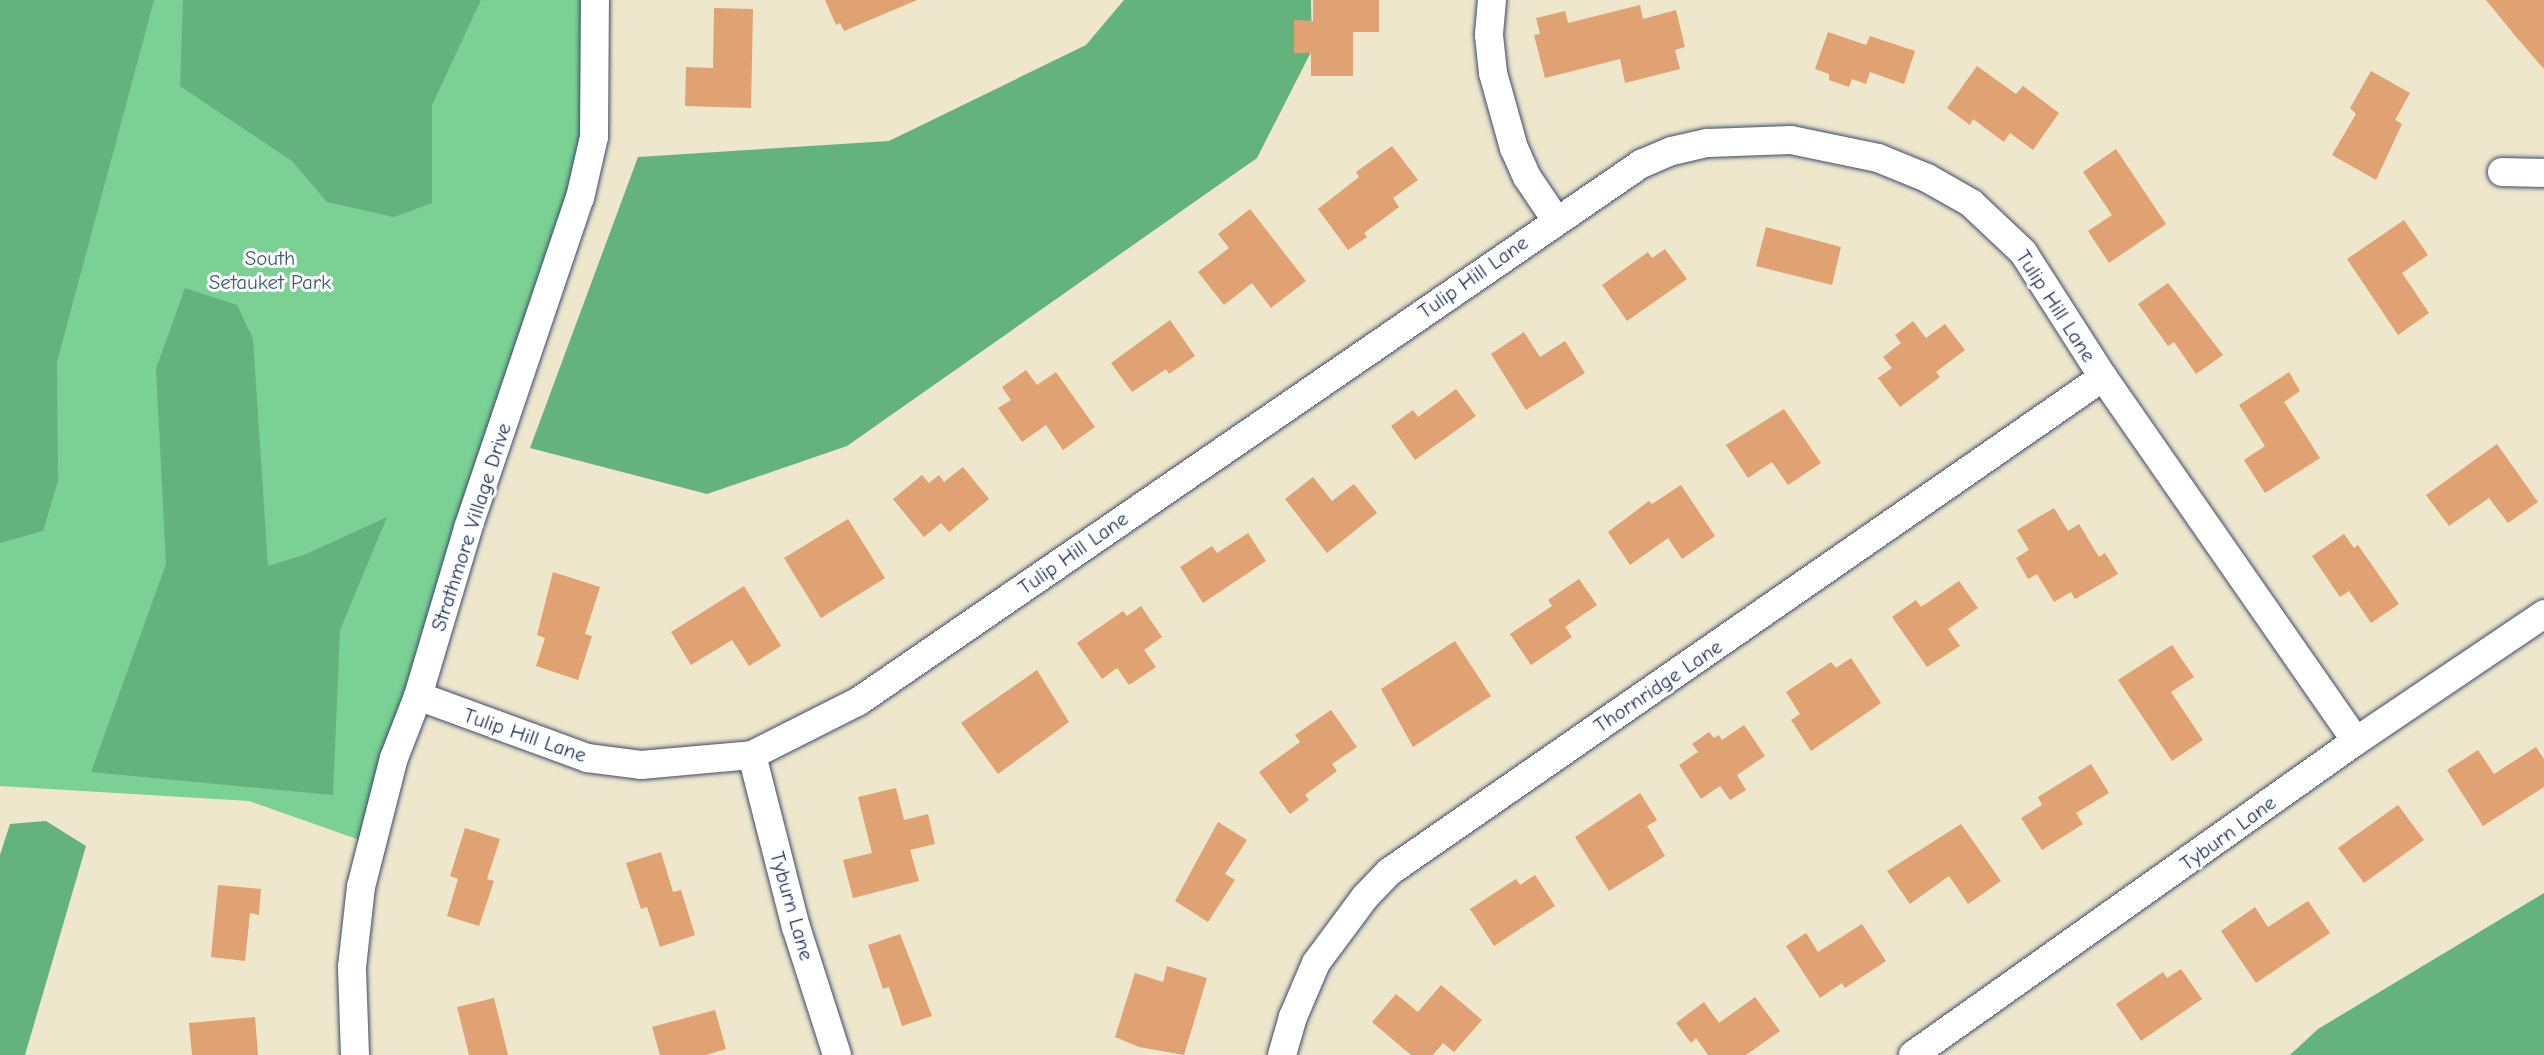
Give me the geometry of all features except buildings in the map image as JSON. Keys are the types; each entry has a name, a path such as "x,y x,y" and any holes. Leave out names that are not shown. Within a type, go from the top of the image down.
{"street":[{"name":"Strathmore Village Drive","path":"355,1055 352,967 362,887 394,758 418,696 468,528 580,198 594,137 595,0"},
{"path":"1492,0 1489,35 1493,73 1514,148 1527,177 1556,220"},
{"name":"Tulip Hill Lane","path":"418,696 587,758 641,765 697,763 752,755 858,701 1556,220 1641,164 1672,150 1708,143 1791,140 1878,158 1927,178 1991,219 2023,252 2103,377 2356,741"},
{"path":"2502,172 2544,173"},
{"name":"Thornridge Lane","path":"1282,1055 1293,1017 1316,963 1365,897 1389,872 2103,377"},
{"name":"Tyburn Lane","path":"1913,1055 2356,741 2544,614"},
{"name":"Tyburn Lane","path":"752,755 796,927 837,1055"}],"green space":[{"name":"South Setauket Park","path":"0,0 595,0 594,137 374,845 249,801 0,786"},
{"path":"0,0 154,0 57,362 58,481 43,531 0,543"},
{"path":"183,0 481,0 432,105 432,203 394,217 327,202 292,161 180,86"},
{"path":"1124,0 1311,0 1312,50 1257,158 847,446 707,494 530,448 638,157 889,141 1086,45"},
{"path":"185,288 237,305 253,339 268,566 304,555 387,517 340,630 333,795 91,772 166,564 156,369"},
{"path":"46,821 86,846 25,1055 0,1055 0,855 10,824"},
{"path":"2544,893 2544,1055 2290,1055 2318,1029"}]}
